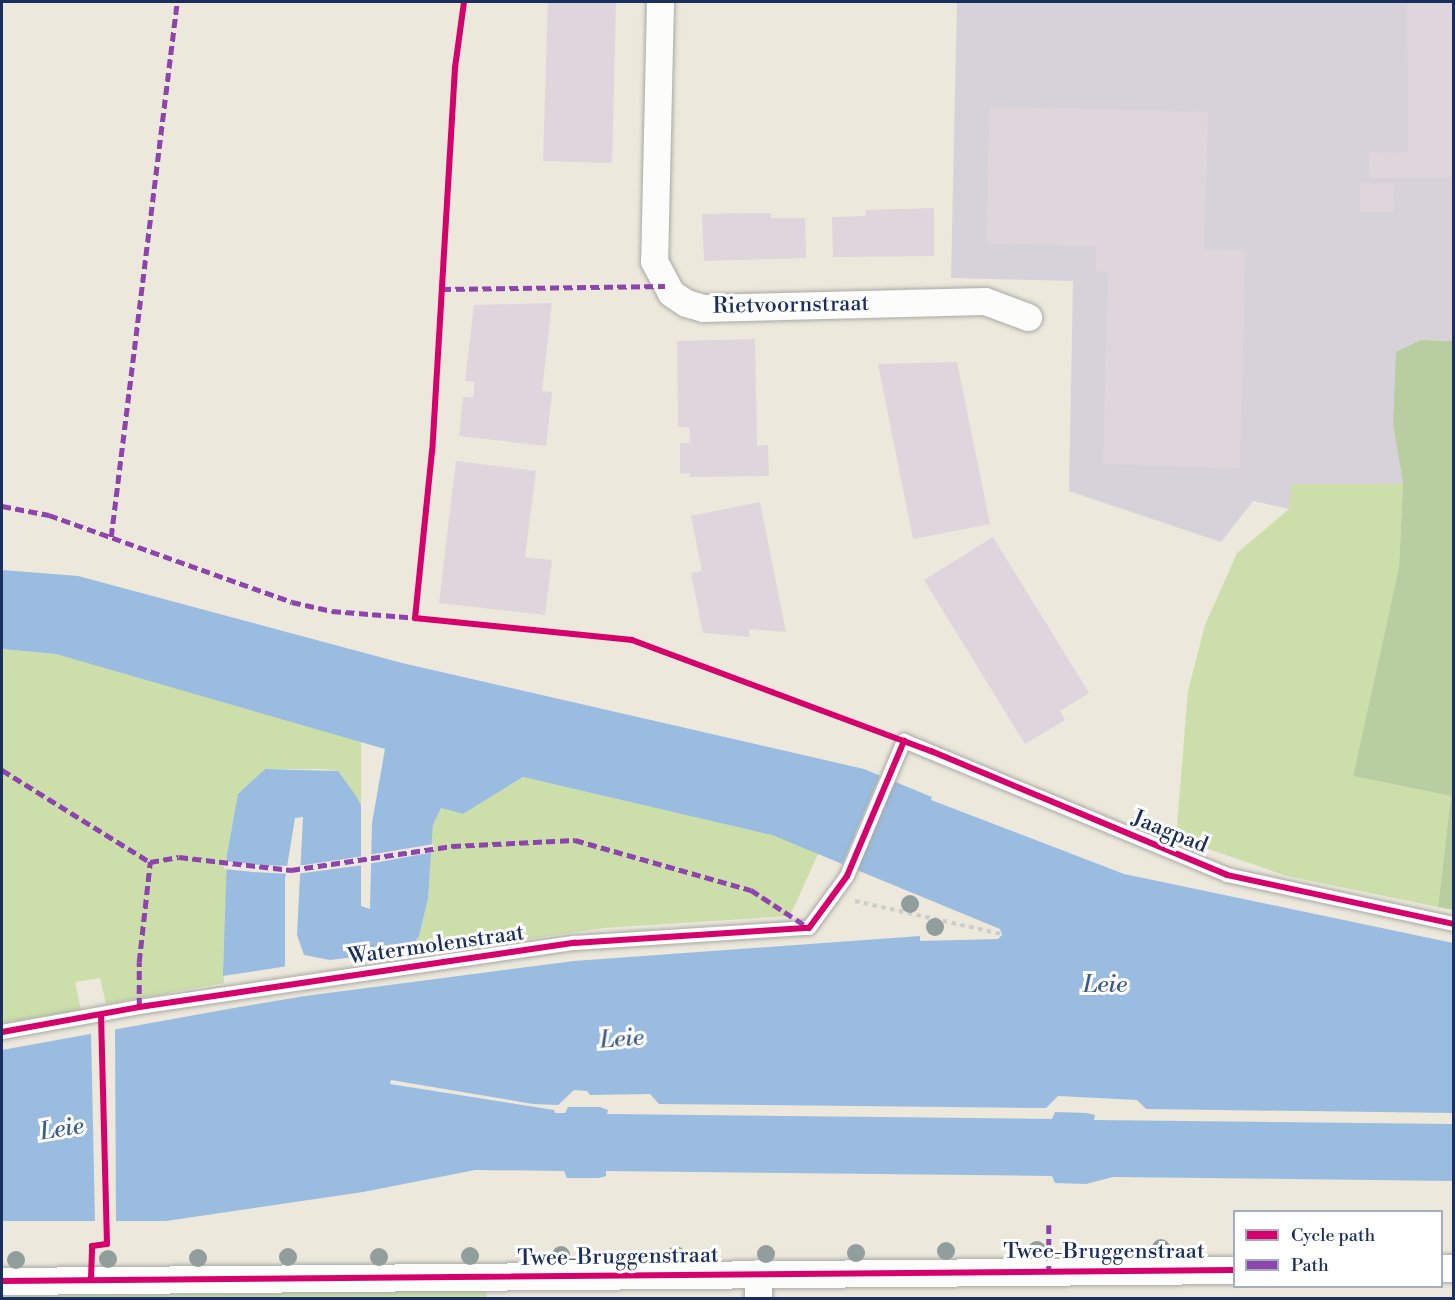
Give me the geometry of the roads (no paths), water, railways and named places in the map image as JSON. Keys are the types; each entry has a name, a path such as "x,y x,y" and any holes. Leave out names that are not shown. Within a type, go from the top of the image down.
{"street":[{"name":"Rietvoornstraat","path":"660,2 654,261 671,293 686,303 703,308 985,301 1028,317"},
{"name":"Twee-Bruggenstraat","path":"2,1281 758,1286 1233,1270"}],"lane":[{"name":"Jaagpad","path":"896,759 904,741 1227,875 1454,924"},
{"name":"Watermolenstraat","path":"2,1032 139,1007 574,943 809,928 849,870 896,759"}],"water":[{"name":"Leie","path":"2,570 78,576 402,663 864,769 932,797 931,800 1124,874 1453,943 1453,1113 1146,1109 1137,1100 1058,1096 1046,1108 659,1104 650,1094 590,1095 587,1091 574,1090 558,1105 533,1104 391,1080 390,1084 554,1110 555,1113 565,1113 568,1107 600,1107 608,1110 607,1114 1052,1119 1055,1112 1087,1113 1095,1115 1094,1120 1453,1124 1453,1181 1113,1177 1086,1184 1055,1183 1052,1176 606,1171 606,1176 599,1178 567,1178 564,1171 475,1170 363,1192 166,1221 2,1221 2,1050 228,1009 223,976 227,854 238,794 265,769 338,771 361,805 361,906 370,909 372,823 385,749 56,654 2,649","holes":["523,777 772,835 1000,929 1002,935 998,939 920,941 920,936 574,961 290,998 285,965 285,879 295,818 303,817 297,935 304,955 330,960 409,950 419,936 428,899 433,825 441,808 463,814"]}]}
